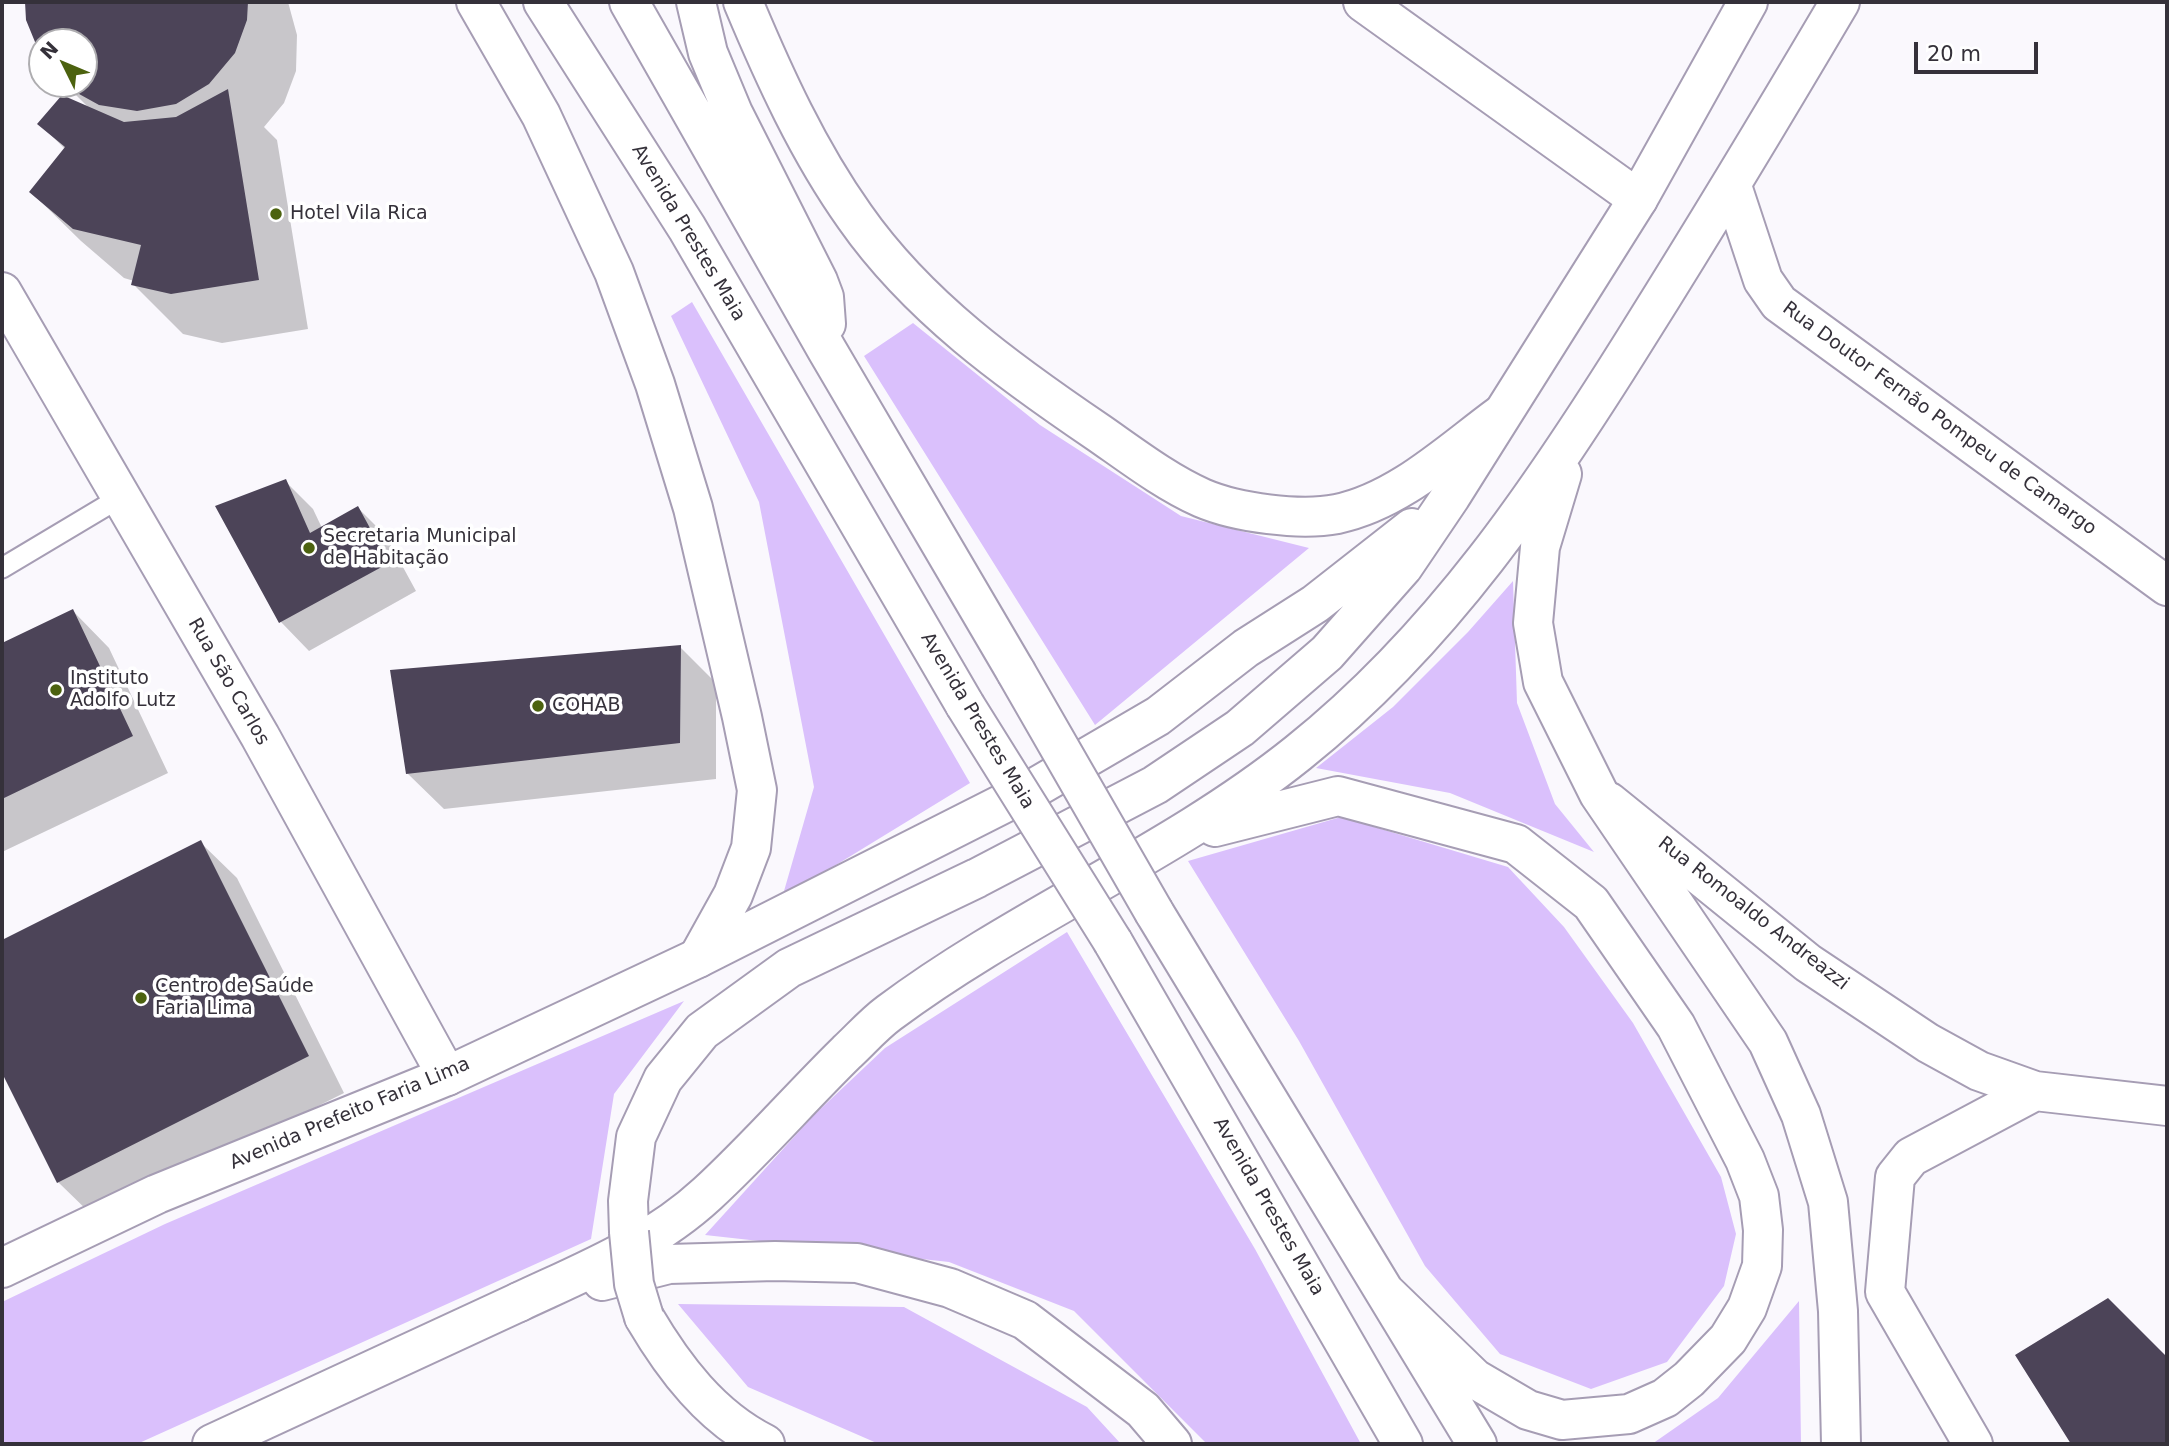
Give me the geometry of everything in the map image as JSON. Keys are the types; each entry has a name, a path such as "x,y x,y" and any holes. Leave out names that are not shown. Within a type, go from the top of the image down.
{"main road":[{"path":"476,2 541,116 614,272 654,384 693,508 742,717 757,790 751,848 733,895 698,958"},
{"name":"Avenida Prestes Maia","path":"543,2 687,228 965,705 1113,942 1403,1444"},
{"path":"629,2 827,350 1154,912 1477,1444"},
{"path":"696,2 708,53 733,113 821,289 826,314 827,350"},
{"path":"743,2 799,126 855,217 914,288 980,347 1070,413 1147,466 1203,498 1273,515 1337,514 1396,491 1499,416"},
{"path":"1363,2 1638,199"},
{"path":"765,1444 739,1431 691,1386 666,1355 644,1317 634,1284 628,1201 636,1137 663,1079 702,1031 789,968 977,878 1155,785 1241,728 1327,653 1403,567 1451,496 1638,199 1748,2"},
{"path":"212,1444 643,1243 706,1195 792,1105 886,1015 968,959 1231,802 1352,708 1408,650 1489,558 1572,441 1732,186 1840,2"},
{"name":"Rua Doutor Fernão Pompeu de Camargo","path":"1732,186 1763,279 1779,303 2167,586"},
{"name":"Rua São Carlos","path":"2,292 260,736 447,1076"},
{"path":"1572,441 1540,547 1533,624 1544,682 1599,794 1768,1042 1801,1115 1828,1202 1838,1311 1840,1444"},
{"name":"Avenida Prefeito Faria Lima","path":"2,1268 157,1194 447,1076 698,958 1038,786 1158,716 1246,648 1315,604 1451,496"},
{"name":"Rua Romoaldo Andreazzi","path":"1599,794 1808,962 1928,1043 1979,1071 2035,1091 2167,1106"},
{"path":"1166,841 1262,812 1338,796 1516,844 1591,903 1676,1026 1745,1160 1759,1196 1763,1230 1762,1266 1741,1318 1728,1339 1689,1379 1665,1398 1629,1414 1562,1420 1528,1410 1475,1379 1385,1292"},
{"path":"1973,1444 1885,1292 1895,1177 1911,1157 2035,1091"},
{"path":"519,1303 669,1264 858,1264 950,1287 1025,1320 1143,1410 1172,1444"}],"lane":[{"path":"2,568 121,498"}],"shaded area":[{"path":"692,302 970,783 782,898 814,787 759,502 671,316"},
{"path":"913,323 1040,425 1181,516 1309,548 1095,725 864,356"},
{"path":"1513,581 1517,703 1555,804 1594,852 1450,793 1316,768 1393,707 1468,632"},
{"path":"1341,817 1508,867 1564,927 1633,1023 1721,1177 1736,1234 1724,1286 1667,1362 1591,1389 1500,1354 1425,1266 1299,1041 1188,861"},
{"path":"1067,932 1255,1249 1361,1444 1207,1444 1074,1311 949,1262 705,1235 813,1116 885,1048"},
{"path":"684,1001 614,1094 591,1239 137,1444 2,1444 2,1302 165,1224"},
{"path":"1799,1301 1801,1444 1652,1444 1718,1398"},
{"path":"678,1304 904,1307 1087,1407 1121,1444 879,1444 748,1387"}],"building":[{"path":"25,2 248,2 247,20 235,53 209,84 176,104 137,111 99,105 86,98 98,98 98,28 29,28"},
{"path":"228,89 259,280 171,294 131,285 141,245 73,229 29,192 65,147 37,124 59,98 69,98 124,122 176,117"},
{"name":"Secretaria Municipal de Habitação","path":"286,479 310,533 358,506 389,563 279,623 215,506"},
{"name":"Instituto Adolfo Lutz","path":"73,609 133,736 2,799 2,643"},
{"name":"COHAB","path":"681,645 680,743 406,774 390,670"},
{"name":"Centro de Saúde Faria Lima","path":"201,840 309,1056 57,1183 2,1073 2,940"},
{"path":"2108,1298 2167,1357 2167,1444 2071,1444 2015,1355"}],"place":[{"name":"Hotel Vila Rica","path":"276,214"},
{"name":"Secretaria Municipal de Habitação","path":"309,548"},
{"name":"Instituto Adolfo Lutz","path":"56,690"},
{"name":"COHAB","path":"538,706"},
{"name":"Centro de Saúde Faria Lima","path":"141,998"}]}
